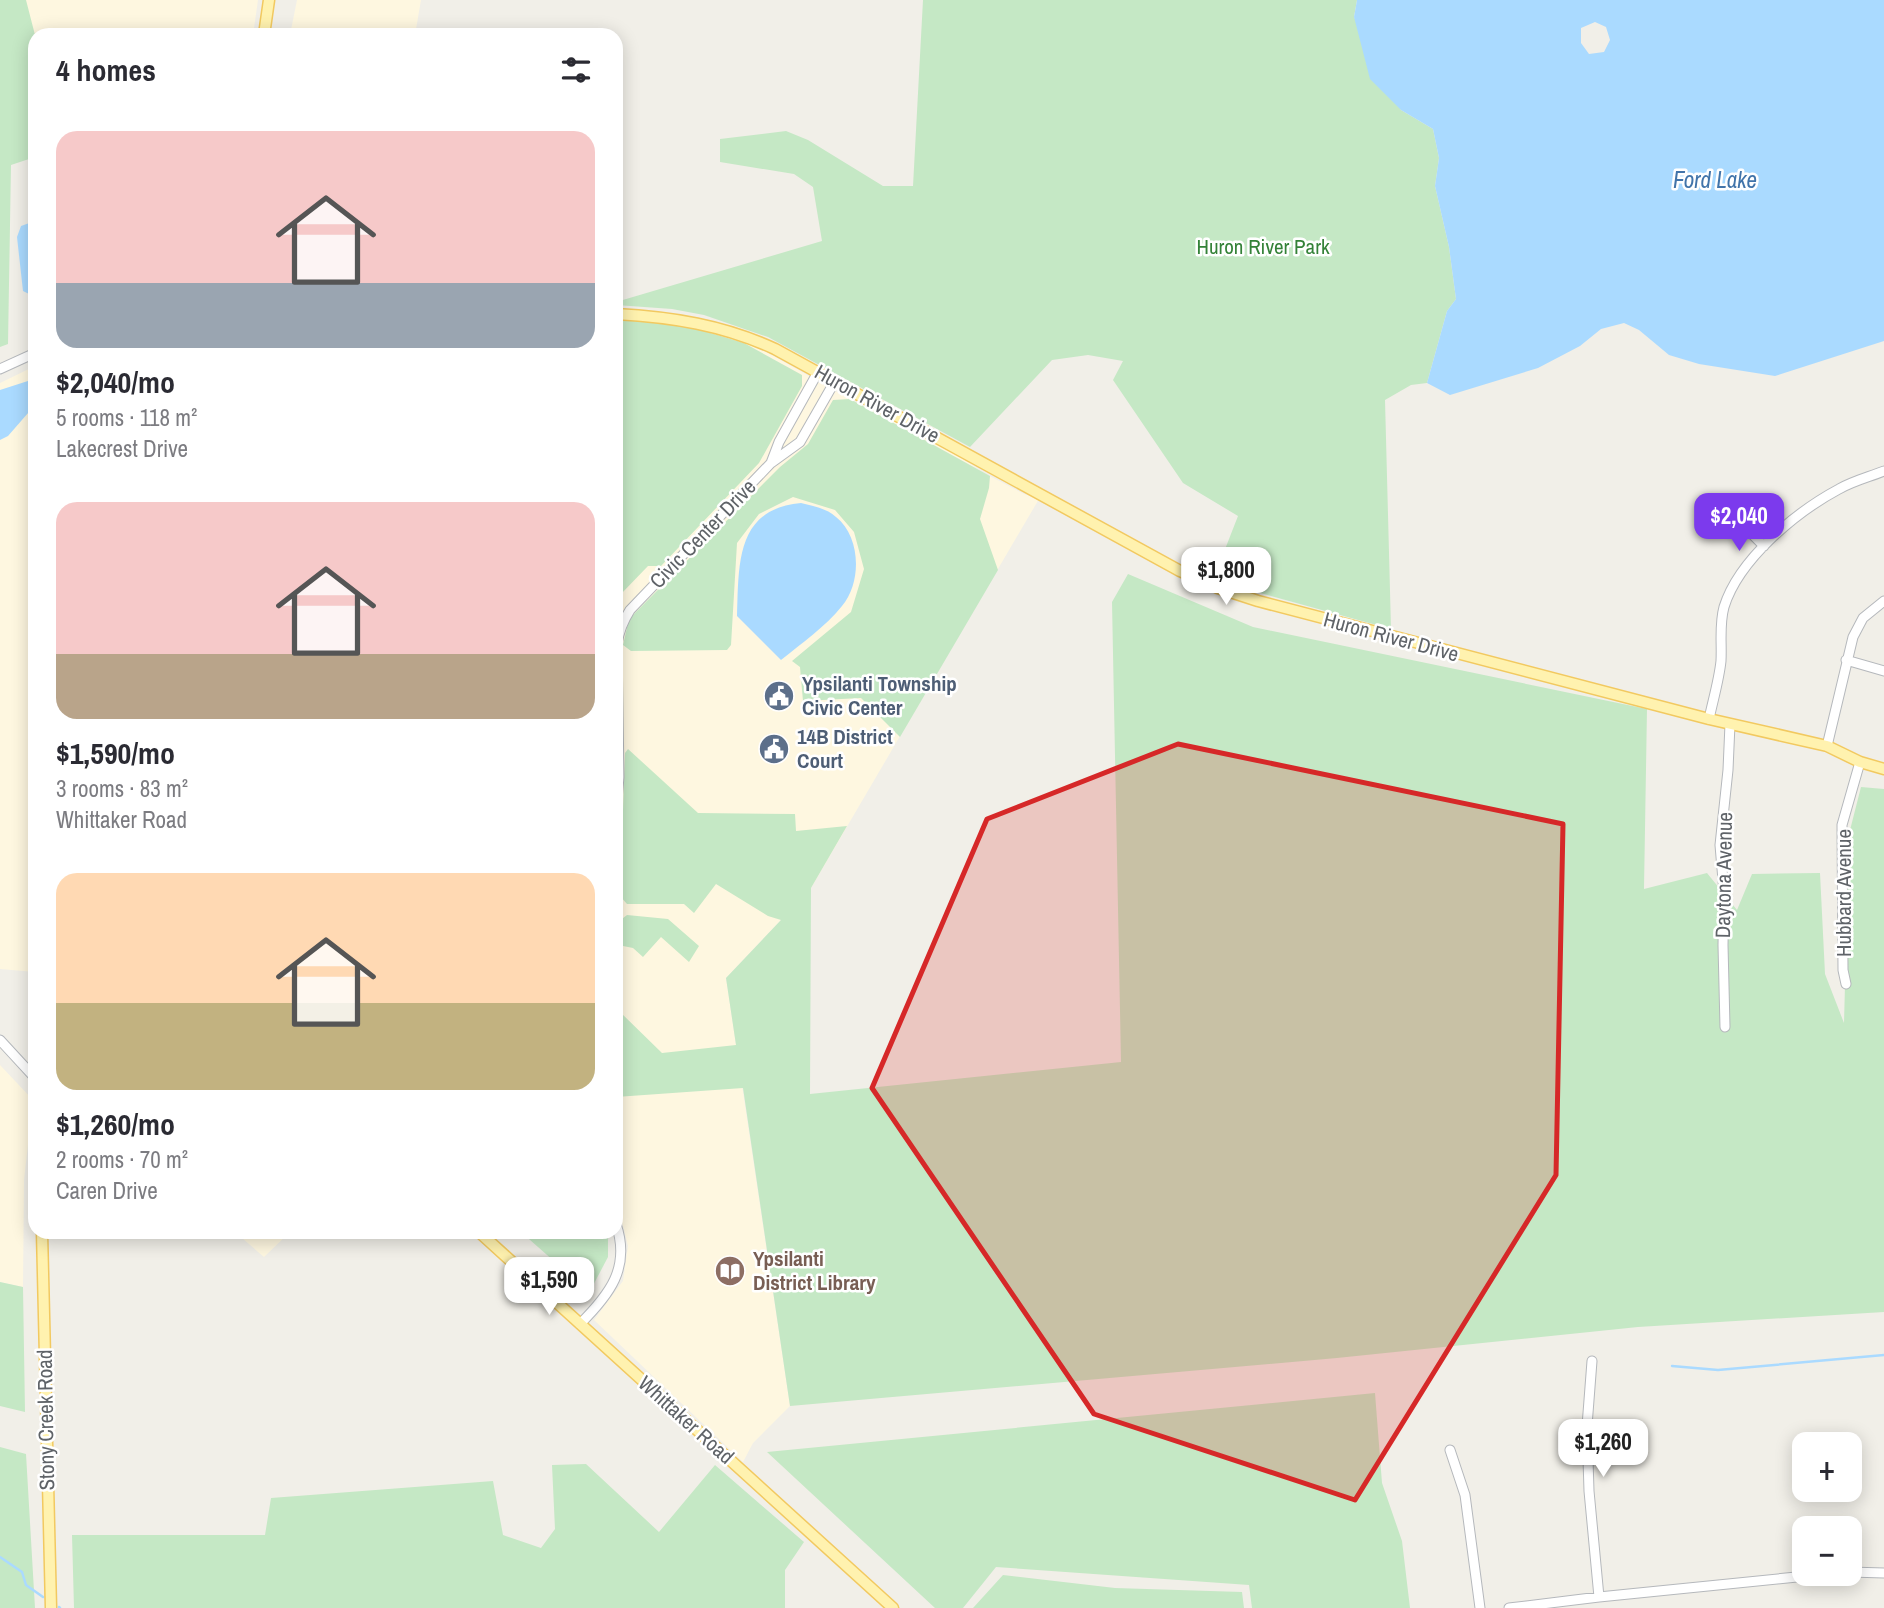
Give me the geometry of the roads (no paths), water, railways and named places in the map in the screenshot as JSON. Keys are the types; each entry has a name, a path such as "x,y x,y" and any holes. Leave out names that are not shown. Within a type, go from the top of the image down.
{"main road":[{"path":"265,28 269,0"},
{"name":"Huron River Drive","path":"623,314 673,318 732,331 775,349 1168,565 1218,588 1340,624 1709,719 1827,746 1860,762 1884,769"},
{"name":"Stony Creek Road","path":"42,1239 51,1608"},
{"name":"Whittaker Road","path":"487,1239 893,1608"}],"street":[{"path":"0,369 28,356"},
{"name":"Civic Center Drive","path":"771,463 779,442 818,372"},
{"name":"Civic Center Drive","path":"623,623 630,610 771,463 800,442 835,381"},
{"path":"1709,719 1721,661 1720,635 1724,608 1735,582 1764,546 1809,506 1842,487 1884,471"},
{"path":"1729,511 1764,546"},
{"path":"1827,746 1853,637 1863,618 1884,601"},
{"path":"1846,660 1884,671"},
{"name":"Daytona Avenue","path":"1725,1027 1724,892 1720,845 1726,807 1730,724"},
{"name":"Hubbard Avenue","path":"1846,984 1843,970 1840,847 1842,825 1860,762"},
{"path":"0,1040 28,1070"},
{"path":"580,1324 609,1292 619,1269 618,1239"},
{"path":"1592,1361 1587,1426 1589,1491 1599,1597"},
{"path":"1450,1450 1465,1495 1480,1608"},
{"path":"1862,1572 1884,1573"},
{"path":"1508,1608 1792,1577"}],"water":[{"name":"Ford Lake","path":"1357,0 1884,0 1884,341 1775,376 1699,364 1669,355 1639,330 1624,323 1601,329 1580,346 1538,368 1450,395 1427,383 1447,311 1456,299 1449,247 1435,186 1439,158 1433,129 1401,110 1370,79 1354,17","holes":["1595,22 1606,27 1610,40 1604,52 1589,54 1581,43 1581,28"]},
{"path":"28,224 28,294 23,291 17,237 21,226"},
{"path":"28,381 28,413 8,436 0,440 0,390"},
{"path":"801,503 828,511 844,526 854,548 855,573 849,596 842,606 821,628 781,660 737,616 741,559 752,528 763,516 779,507"}],"waterway":[{"path":"1672,1366 1718,1370 1884,1355"},
{"path":"0,1557 22,1572 26,1585 43,1597"}],"place":[{"name":"Ypsilanti Township Civic Center","path":"779,696"},
{"name":"14B District Court","path":"774,749"},
{"name":"Ypsilanti District Library","path":"730,1271"}],"park label":[{"name":"Huron River Park","path":"1263,247"}]}
